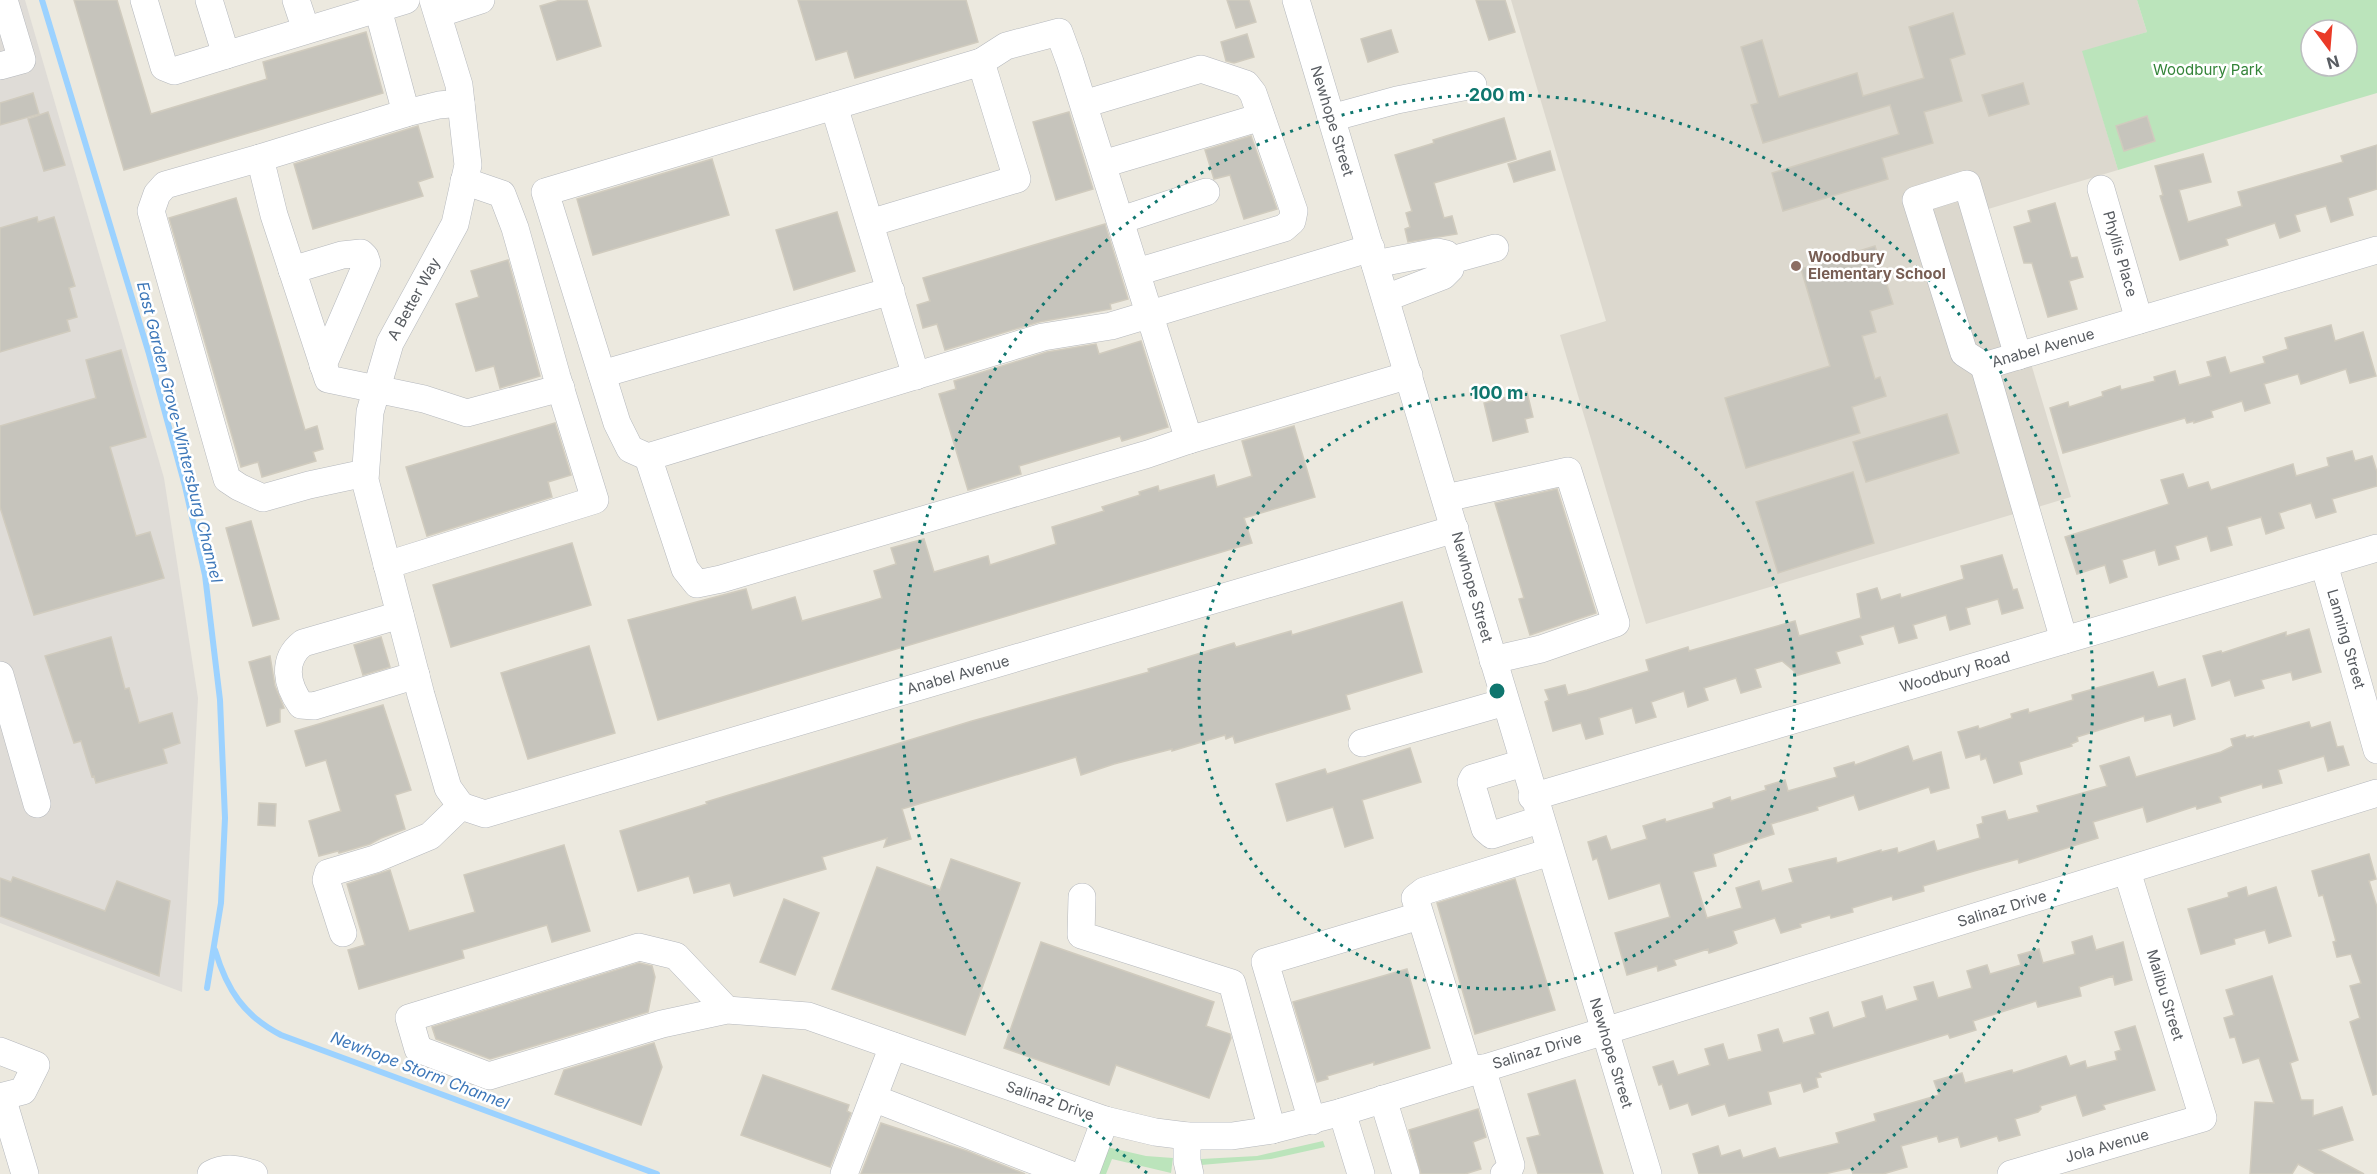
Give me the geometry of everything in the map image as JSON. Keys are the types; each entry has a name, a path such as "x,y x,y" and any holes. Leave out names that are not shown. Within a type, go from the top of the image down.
{"street":[{"path":"0,66 22,60 4,0"},
{"path":"144,0 165,67 174,71 390,3 406,113"},
{"path":"209,0 226,55"},
{"path":"296,0 306,30"},
{"path":"435,7 481,0"},
{"name":"Newhope Street","path":"1296,0 1446,498 1536,808 1648,1174"},
{"name":"A Better Way","path":"435,7 459,85 468,165 455,224 390,343 370,412 365,480 448,788 461,806"},
{"path":"1189,440 1150,314 1137,272 1084,104 1059,32 1006,46 981,62 546,192 617,423 630,449 648,457 1043,337 1111,326 1150,314 1373,256 1437,252 1446,254 1450,269 1443,276 1386,298"},
{"path":"870,223 1017,179 981,62"},
{"path":"1084,104 1201,69 1246,84 1253,93 1294,211 1292,221 1284,228 1137,272"},
{"path":"1331,118 1397,100 1473,85"},
{"path":"366,473 263,498 227,479 151,211 156,194 165,185 406,113 439,105 460,103"},
{"path":"834,106 916,376"},
{"path":"1103,164 1262,117"},
{"path":"260,158 274,215 328,378 424,399 467,413 561,388"},
{"path":"387,565 595,500 515,228 502,194 464,181"},
{"path":"1984,366 1964,353 1916,200 1967,184 2018,356"},
{"name":"Phyllis Place","path":"2102,189 2139,320"},
{"path":"1120,220 1206,192"},
{"path":"1448,261 1495,248"},
{"name":"Anabel Avenue","path":"2064,640 1984,366 2377,250"},
{"path":"292,270 342,255 361,254 365,257 367,264 323,365"},
{"path":"602,374 891,291"},
{"path":"648,457 685,569 698,584 890,530 1409,375"},
{"path":"1446,498 1568,471 1616,623 1541,649 1493,660"},
{"name":"Anabel Avenue","path":"461,806 485,814 1455,529"},
{"name":"Woodbury Road","path":"1523,763 1476,776 1471,782 1485,829 1492,835 1536,808 2064,640 2377,548"},
{"name":"Lanning Street","path":"2324,564 2377,750"},
{"path":"400,615 303,643 293,650 288,664 292,692 301,705 314,706 416,675"},
{"path":"0,675 37,804"},
{"path":"1362,743 1505,702"},
{"name":"Salinaz Drive","path":"727,1010 676,956 639,947 409,1018 418,1049 489,1076 662,1024 727,1010 808,1016 1105,1120 1140,1129 1187,1136 1232,1136 1312,1121 2377,793"},
{"path":"343,933 326,880 328,873 375,859 430,836 461,806"},
{"path":"1504,1174 1511,1165 1415,901 1419,893 1550,852"},
{"name":"Malibu Street","path":"2127,871 2203,1118"},
{"path":"1082,897 1081,934 1232,983 1272,1130"},
{"path":"1312,1121 1265,962 1419,916"},
{"path":"844,1174 893,1046"},
{"path":"0,1051 36,1065 23,1091 1,1097 25,1174"},
{"path":"873,1098 1069,1174"},
{"path":"1383,1099 1406,1174"},
{"path":"1342,1112 1360,1174"},
{"name":"Jola Avenue","path":"2011,1174 2203,1118"},
{"path":"1085,1174 1105,1120"},
{"path":"1187,1136 1187,1161 1190,1174"},
{"path":"211,1174 218,1170 238,1169 254,1174"}],"shaded area":[{"path":"0,0 25,0 164,478 198,698 182,992 0,923"},
{"name":"Woodbury Elementary School","path":"1511,0 2137,0 2147,32 2083,52 2118,170 1985,210 2071,497 1646,624 1560,335 1606,321"}],"green space":[{"name":"Woodbury Park","path":"2137,0 2377,0 2377,93 2118,170 2082,51 2147,32"},
{"path":"1323,1141 1325,1147 1271,1159 1201,1165 1201,1159 1257,1156"},
{"path":"1107,1147 1146,1156 1173,1158 1171,1173 1112,1159 1106,1174 1097,1174"}],"building":[{"path":"74,0 117,0 151,114 267,79 263,62 366,32 383,93 124,170"},
{"path":"560,0 587,0 601,46 557,60 540,6"},
{"path":"798,0 966,0 978,42 855,78 847,51 816,60"},
{"path":"1227,0 1249,0 1256,22 1236,28"},
{"path":"1476,0 1505,0 1515,32 1489,40"},
{"path":"1953,13 1965,54 1950,59 1962,101 1924,112 1933,143 1882,158 1888,179 1783,211 1772,173 1899,134 1890,105 1763,143 1751,105 1758,103 1741,47 1762,40 1779,97 1857,73 1863,96 1924,78 1909,27"},
{"path":"1391,30 1398,52 1368,62 1361,39"},
{"path":"1247,34 1254,57 1234,63 1226,61 1221,42"},
{"path":"2023,83 2029,104 1989,116 1982,95"},
{"path":"33,93 39,114 0,125 0,103"},
{"path":"48,112 65,165 44,171 28,119"},
{"path":"1069,112 1093,189 1056,200 1033,122"},
{"path":"2147,116 2155,141 2124,151 2116,126"},
{"path":"1504,118 1516,159 1434,183 1444,218 1452,216 1457,234 1408,242 1405,229 1410,227 1406,213 1412,211 1395,155 1434,143 1433,140"},
{"path":"418,126 433,177 418,182 423,196 313,229 294,164"},
{"path":"1251,136 1277,209 1244,219 1230,175 1214,179 1205,150"},
{"path":"2377,145 2377,189 2348,198 2353,215 2331,222 2326,206 2295,215 2300,231 2280,238 2275,223 2226,239 2228,245 2180,260 2160,196 2163,195 2155,166 2203,154 2211,182 2179,190 2188,222 2242,206 2238,192 2343,162 2341,156"},
{"path":"1550,151 1555,170 1514,182 1508,164"},
{"path":"712,159 729,215 593,255 577,199"},
{"path":"236,198 305,430 317,426 323,449 313,452 316,461 262,477 258,462 241,467 169,218"},
{"path":"2055,203 2071,258 2077,257 2083,277 2069,281 2077,309 2048,317 2032,263 2024,263 2014,227 2031,222 2028,211"},
{"path":"837,212 855,271 794,290 776,230"},
{"path":"37,217 38,222 54,217 75,286 69,288 77,317 67,320 70,331 0,352 0,228"},
{"path":"1105,224 1128,299 1110,304 1111,309 1039,322 945,350 937,324 923,328 917,305 930,301 923,278"},
{"path":"1875,246 1893,304 1870,311 1876,332 1862,336 1875,379 1880,377 1886,396 1852,407 1860,433 1746,468 1725,398 1830,366 1801,269"},
{"path":"508,260 540,376 500,388 494,366 476,371 456,304 479,297 471,271"},
{"path":"2331,325 2335,341 2363,332 2376,376 2350,383 2346,369 2301,384 2298,374 2264,384 2270,403 2245,411 2242,401 2211,411 2213,417 2194,423 2194,421 2187,423 2185,418 2063,453 2050,408 2068,402 2069,407 2103,396 2102,392 2120,386 2121,390 2155,381 2154,377 2175,371 2179,385 2211,376 2207,362 2225,357 2230,373 2265,363 2263,357 2288,349 2285,338"},
{"path":"1141,341 1168,427 1122,441 1120,436 1019,466 1021,474 968,490 939,394 956,389 954,381 1047,352 1096,344 1099,354"},
{"path":"121,350 146,437 110,447 136,536 150,532 164,578 34,615 0,507 0,426 96,398 86,360"},
{"path":"1527,392 1533,417 1525,419 1528,432 1493,441 1484,403"},
{"path":"1947,414 1959,453 1866,482 1853,442"},
{"path":"555,423 571,475 548,482 552,497 427,536 406,467"},
{"path":"1294,426 1315,497 1244,518 1252,543 658,720 628,620 746,589 752,610 795,597 802,621 869,602 882,598 874,571 896,564 891,548 924,539 934,572 988,556 990,565 1056,544 1052,527 1104,511 1102,507 1140,495 1139,492 1158,486 1159,491 1214,475 1217,487 1252,476 1242,441"},
{"path":"2352,451 2355,461 2372,456 2377,472 2377,486 2332,499 2336,512 2316,518 2311,503 2279,513 2284,528 2266,534 2261,517 2227,527 2232,545 2211,551 2207,536 2175,546 2179,559 2159,565 2155,550 2122,560 2127,577 2110,583 2105,565 2077,574 2065,537 2169,504 2161,480 2183,474 2188,488 2208,482 2211,490 2293,464 2296,476 2329,466 2327,458"},
{"path":"1853,472 1874,543 1778,573 1756,502"},
{"path":"1557,489 1596,613 1530,635 1519,599 1524,598 1495,503"},
{"path":"251,521 279,619 253,626 226,528"},
{"path":"572,543 591,605 451,647 433,585"},
{"path":"2002,555 2013,590 2017,589 2023,608 2002,614 1998,599 1966,608 1970,624 1950,630 1946,615 1913,625 1917,638 1899,643 1894,626 1860,636 1863,644 1836,652 1840,663 1795,676 1794,671 1782,661 1755,669 1761,687 1741,693 1736,678 1704,688 1708,700 1688,707 1684,691 1651,702 1656,717 1636,723 1632,708 1599,718 1603,734 1586,739 1581,723 1553,731 1545,702 1549,700 1545,690 1565,685 1568,695 1587,690 1649,671 1646,660 1688,647 1689,651 1795,621 1799,636 1861,618 1857,594 1877,588 1881,600 1900,594 1901,598 1964,579 1961,566"},
{"path":"1402,602 1422,672 1346,695 1350,709 1235,743 1233,736 1226,739 1225,735 1081,775 1076,757 902,809 911,839 884,847 887,838 822,857 826,869 734,896 730,883 694,893 689,876 638,891 620,831 707,804 706,802 972,721 1149,672 1148,669 1234,643 1236,647 1291,631 1292,635"},
{"path":"2309,629 2321,672 2293,680 2291,672 2261,680 2264,688 2235,696 2230,680 2212,686 2203,656 2221,651 2222,653 2286,632 2286,636"},
{"path":"111,637 125,689 129,688 139,723 172,713 180,743 163,749 167,763 96,783 81,741 74,743 45,656"},
{"path":"381,637 390,667 363,675 354,645"},
{"path":"589,646 615,733 528,759 501,673"},
{"path":"270,656 275,686 284,708 280,709 280,722 267,726 249,662"},
{"path":"2153,672 2158,687 2185,679 2195,719 2174,726 2171,714 2145,721 2144,716 2077,737 2078,741 2071,744 2072,746 2019,762 2022,774 1994,783 1986,758 1981,760 1980,754 1966,758 1958,732 1978,726 1979,729 2012,718 2011,714 2028,709 2029,713 2073,700 2072,695"},
{"path":"383,705 411,790 395,795 405,829 370,844 319,856 309,821 341,811 326,760 306,766 295,731"},
{"path":"2309,722 2311,728 2330,722 2337,747 2343,746 2349,765 2328,771 2324,756 2278,770 2282,783 2263,788 2262,784 2219,797 2221,802 2197,809 2196,806 2147,822 2143,807 2093,822 2098,838 2019,863 2018,859 1923,886 1924,891 1893,900 1892,896 1852,908 1853,912 1831,918 1830,915 1800,924 1801,927 1781,933 1775,918 1733,931 1737,943 1731,946 1709,953 1708,949 1674,960 1676,965 1658,971 1657,966 1627,975 1615,933 1670,917 1660,883 1609,899 1597,858 1593,860 1588,842 1606,836 1611,850 1647,839 1643,826 1714,808 1713,803 1730,797 1731,801 1766,790 1765,786 1785,780 1788,791 1837,777 1834,768 1854,762 1855,765 1908,746 1913,761 1941,752 1949,788 1931,793 1929,787 1859,810 1854,795 1817,807 1818,810 1771,824 1774,834 1713,854 1716,866 1693,872 1707,918 1742,908 1736,888 1759,881 1762,891 1793,882 1789,869 1836,858 1837,863 1881,850 1881,852 1897,848 1898,853 1934,841 1937,851 1980,838 1977,825 1983,823 1982,817 2005,811 2008,820 2039,812 2037,806 2107,786 2100,766 2129,757 2136,777 2221,752 2233,746 2231,739 2245,735 2246,738 2253,736 2253,738"},
{"path":"1410,748 1421,782 1362,800 1373,838 1345,847 1333,807 1287,821 1276,784 1325,769 1327,774"},
{"path":"259,803 276,804 275,826 258,825"},
{"path":"564,845 590,931 552,942 547,925 462,950 464,958 359,989 348,950 365,945 347,884 390,870 409,931 475,912 464,875"},
{"path":"2369,854 2376,879 2369,881 2377,907 2377,1094 2373,1095 2350,1022 2360,1018 2350,986 2361,983 2351,954 2337,957 2333,942 2336,941 2323,895 2319,896 2312,871"},
{"path":"951,859 1020,883 965,1035 832,989 877,867 940,890"},
{"path":"13,877 105,911 117,881 170,901 159,976 0,916 0,878 11,882"},
{"path":"1515,879 1555,1010 1475,1034 1437,903"},
{"path":"2246,887 2248,896 2276,887 2291,936 2269,943 2265,930 2234,939 2235,944 2201,954 2188,909 2229,897 2228,893"},
{"path":"784,899 819,913 795,975 760,962"},
{"path":"2092,936 2096,950 2123,942 2132,980 2115,985 2113,976 2079,987 2081,996 2038,1007 2036,1001 1973,1021 1976,1030 1950,1038 1948,1034 1819,1073 1821,1077 1816,1078 1818,1087 1804,1092 1801,1083 1768,1092 1771,1104 1729,1116 1725,1104 1692,1115 1688,1103 1670,1109 1662,1084 1659,1085 1653,1067 1673,1061 1678,1075 1710,1065 1705,1049 1723,1044 1728,1060 1762,1051 1758,1035 1778,1029 1783,1043 1815,1034 1810,1018 1828,1012 1833,1028 1866,1017 1862,1002 1882,996 1886,1010 1918,1000 1914,987 1933,982 1938,998 1972,988 1967,971 1987,965 1990,974 2021,965 2018,955 2039,949 2043,963 2075,954 2072,942"},
{"path":"1041,942 1214,1002 1206,1026 1230,1034 1231,1038 1209,1098 1116,1065 1109,1085 1004,1048"},
{"path":"639,963 652,966 655,977 648,1012 490,1059 436,1039 432,1027"},
{"path":"1407,969 1430,1048 1327,1076 1328,1079 1317,1082 1293,1002"},
{"path":"2272,976 2298,1060 2290,1063 2301,1100 2313,1100 2313,1116 2342,1107 2353,1140 2319,1150 2364,1174 2316,1174 2298,1164 2292,1174 2250,1174 2255,1102 2274,1103 2259,1058 2243,1063 2235,1037 2230,1038 2224,1018 2234,1015 2226,990"},
{"path":"2135,1026 2155,1090 2103,1105 2105,1109 2083,1116 2076,1095 2040,1106 2041,1109 2038,1112 2015,1119 2020,1135 1999,1141 1997,1136 1961,1147 1958,1137 1939,1142 1937,1136 1901,1146 1907,1167 1883,1174 1853,1174 1851,1168 1824,1174 1699,1174 1693,1154 1718,1146 1721,1156 1740,1150 1743,1158 1775,1148 1779,1158 1839,1143 1836,1133 1876,1121 1874,1114 1939,1095 1934,1081 1962,1073 1965,1083 2012,1070 2013,1073 2066,1056 2070,1066 2085,1061 2087,1068 2117,1060 2115,1052 2121,1050 2115,1032"},
{"path":"654,1043 662,1067 641,1125 555,1094 564,1070"},
{"path":"763,1075 849,1105 847,1111 851,1113 830,1167 741,1135"},
{"path":"1575,1080 1603,1174 1538,1174 1527,1138 1540,1135 1528,1094"},
{"path":"1478,1109 1486,1137 1473,1142 1481,1169 1465,1174 1421,1174 1409,1130"},
{"path":"881,1123 967,1151 1025,1174 861,1174"}],"waterway":[{"name":"East Garden Grove-Wintersburg Channel","path":"42,0 149,354 185,486 205,575 220,700 225,818 221,903 207,988"},
{"name":"Newhope Storm Channel","path":"215,950 225,977 239,1000 257,1019 281,1035 657,1174"}],"place":[{"name":"Woodbury Elementary School","path":"1796,266"}]}
